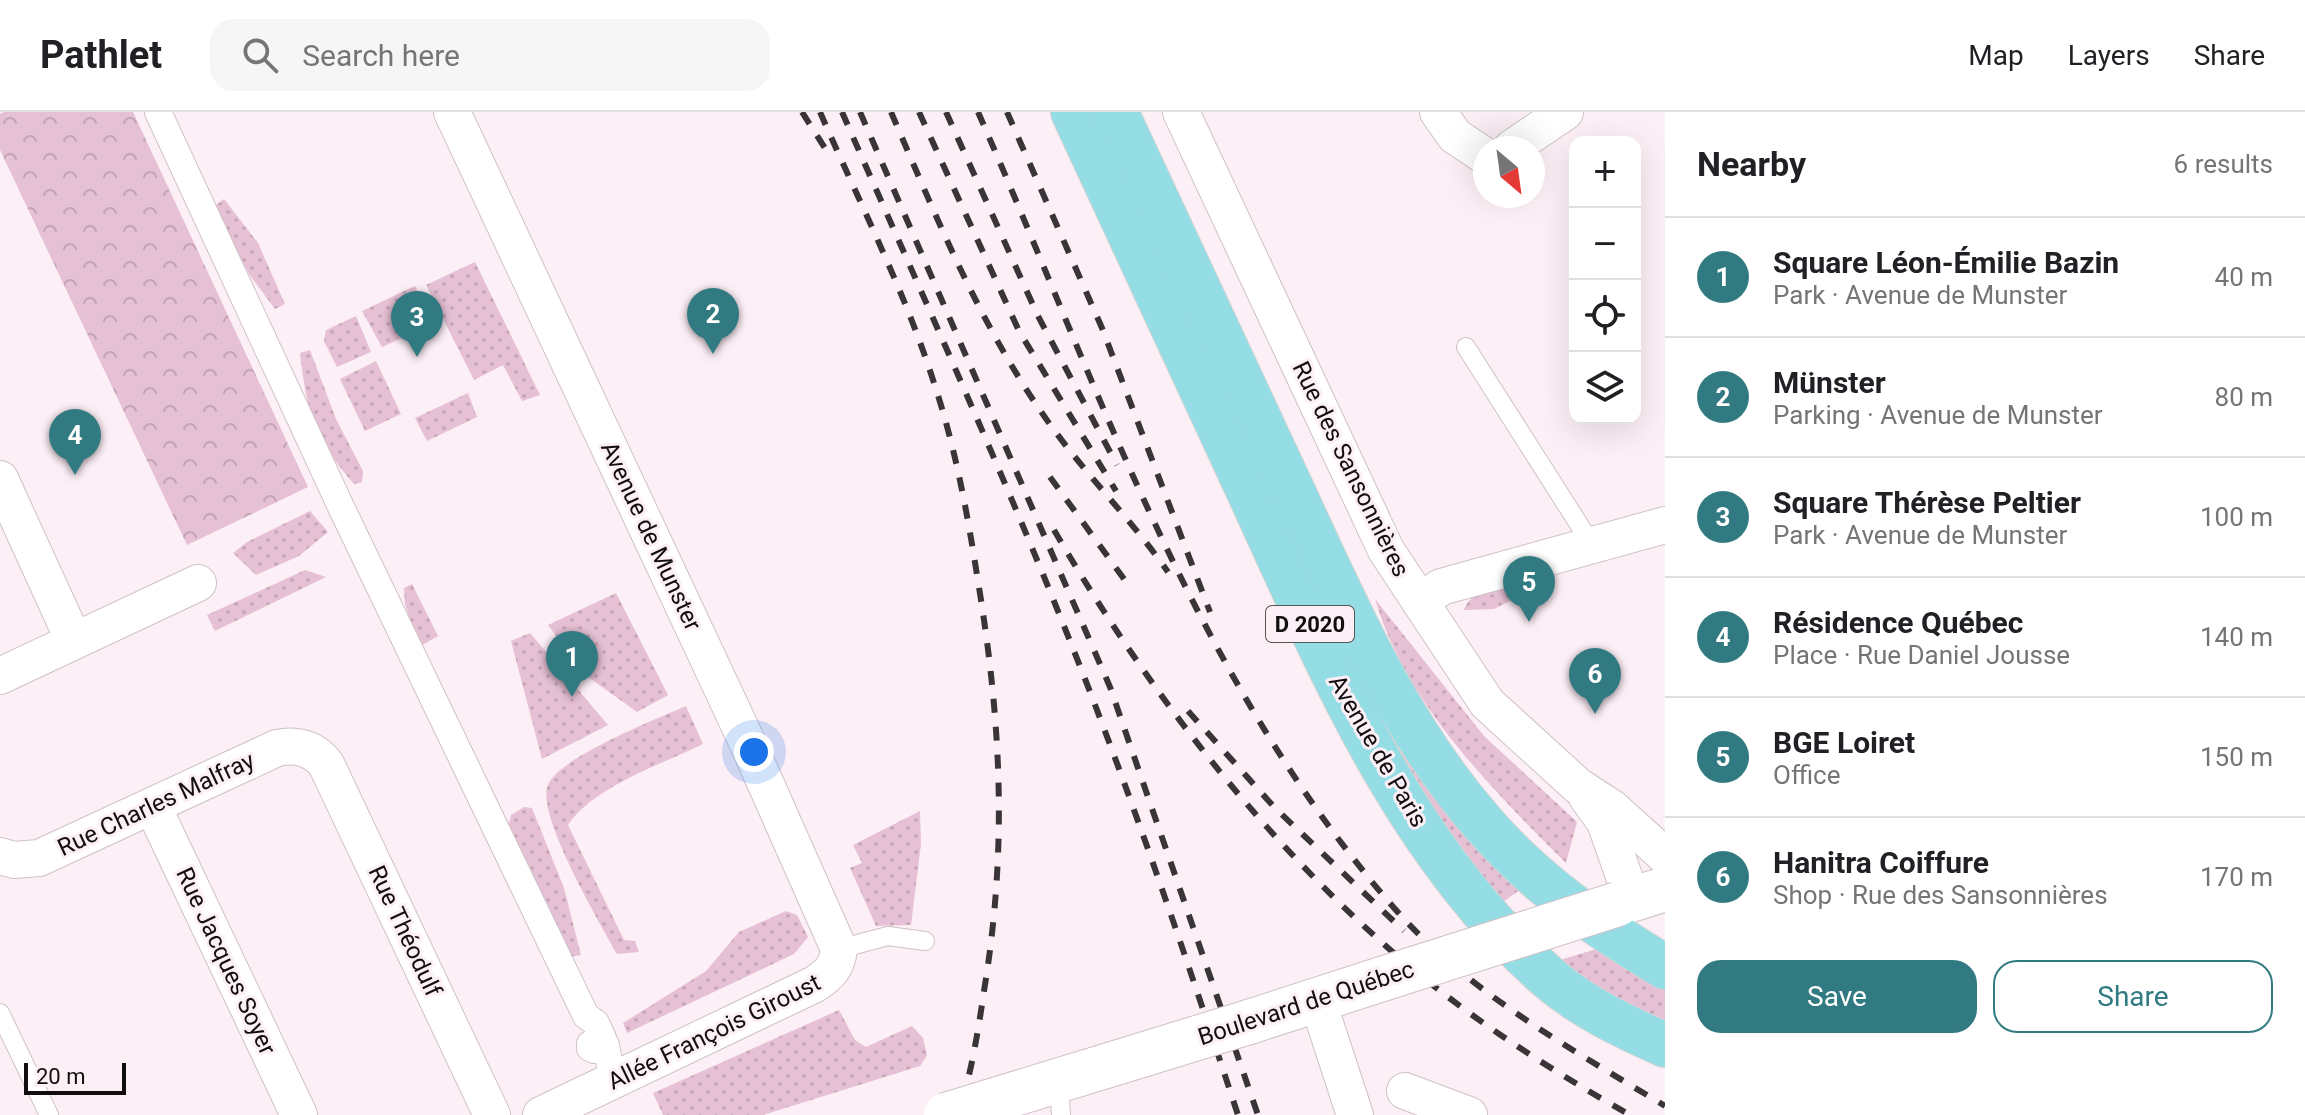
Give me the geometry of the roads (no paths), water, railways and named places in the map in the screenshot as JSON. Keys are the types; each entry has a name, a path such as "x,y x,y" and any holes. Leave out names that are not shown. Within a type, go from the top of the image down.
{"main road":[{"name":"Avenue de Paris","path":"1073,112 1335,680 1393,782 1474,901 1551,979 1609,1019 1665,1045"},
{"name":"Avenue de Paris","path":"1116,112 1371,661 1394,697 1480,821 1535,877 1615,937 1665,967"},
{"name":"Boulevard de Québec","path":"946,1115 998,1099 1060,1098 1119,1062 1638,897"}],"street":[{"path":"158,112 341,507 574,992 603,1038 590,1044 590,1048 594,1050 606,1045 610,1066"},
{"name":"Avenue de Munster","path":"452,112 749,746 838,956"},
{"name":"Rue des Sansonnières","path":"1181,112 1386,550 1487,703 1578,786 1612,808 1665,856"},
{"path":"1438,112 1461,142 1473,149"},
{"path":"1530,136 1565,112"},
{"path":"0,479 74,641"},
{"path":"1420,602 1441,587 1594,548 1665,525"},
{"path":"0,676 198,583"},
{"name":"Rue Charles Malfray","path":"0,856 14,860 39,858 277,748 301,746 312,752"},
{"name":"Rue Théodulf","path":"312,752 326,764 492,1115"},
{"name":"Rue des Sansonnières","path":"1578,786 1605,822 1638,897"},
{"name":"Rue Jacques Soyer","path":"153,807 299,1115"},
{"name":"Allée François Giroust","path":"541,1115 815,984 830,975 838,956"},
{"path":"1317,999 1355,1115"},
{"path":"1405,1091 1469,1115"}],"lane":[{"path":"1466,347 1594,548"},
{"path":"838,956 888,936 925,941"},
{"path":"0,1013 49,1115"}],"railway":[{"path":"802,112 828,153"},
{"path":"820,112 896,281 935,386 960,479 985,628 996,731 999,833 992,937 979,1022 958,1115"},
{"path":"842,112 1063,623 1149,853 1238,1115"},
{"path":"860,112 1110,687 1258,1115"},
{"path":"891,112 958,265 1017,375 1055,431 1168,572"},
{"path":"919,112 1019,331 1116,491"},
{"path":"946,112 1038,316 1117,465"},
{"path":"978,112 1156,527 1207,628 1262,726 1325,820 1395,909 1455,967 1522,1017 1665,1106"},
{"path":"1007,112 1102,328 1210,612"},
{"path":"1050,477 1132,590"},
{"path":"1054,530 1160,694 1241,797 1330,894 1406,964 1467,1011 1563,1076 1630,1115"},
{"path":"1188,711 1275,808 1404,931"}],"place":[{"name":"Münster","path":"713,354"},
{"name":"Square Thérèse Peltier","path":"417,357"},
{"name":"Résidence Québec","path":"75,475"},
{"name":"BGE Loiret","path":"1529,622"},
{"name":"Square Léon-Émilie Bazin","path":"572,697"},
{"name":"Hanitra Coiffure","path":"1595,714"}]}
